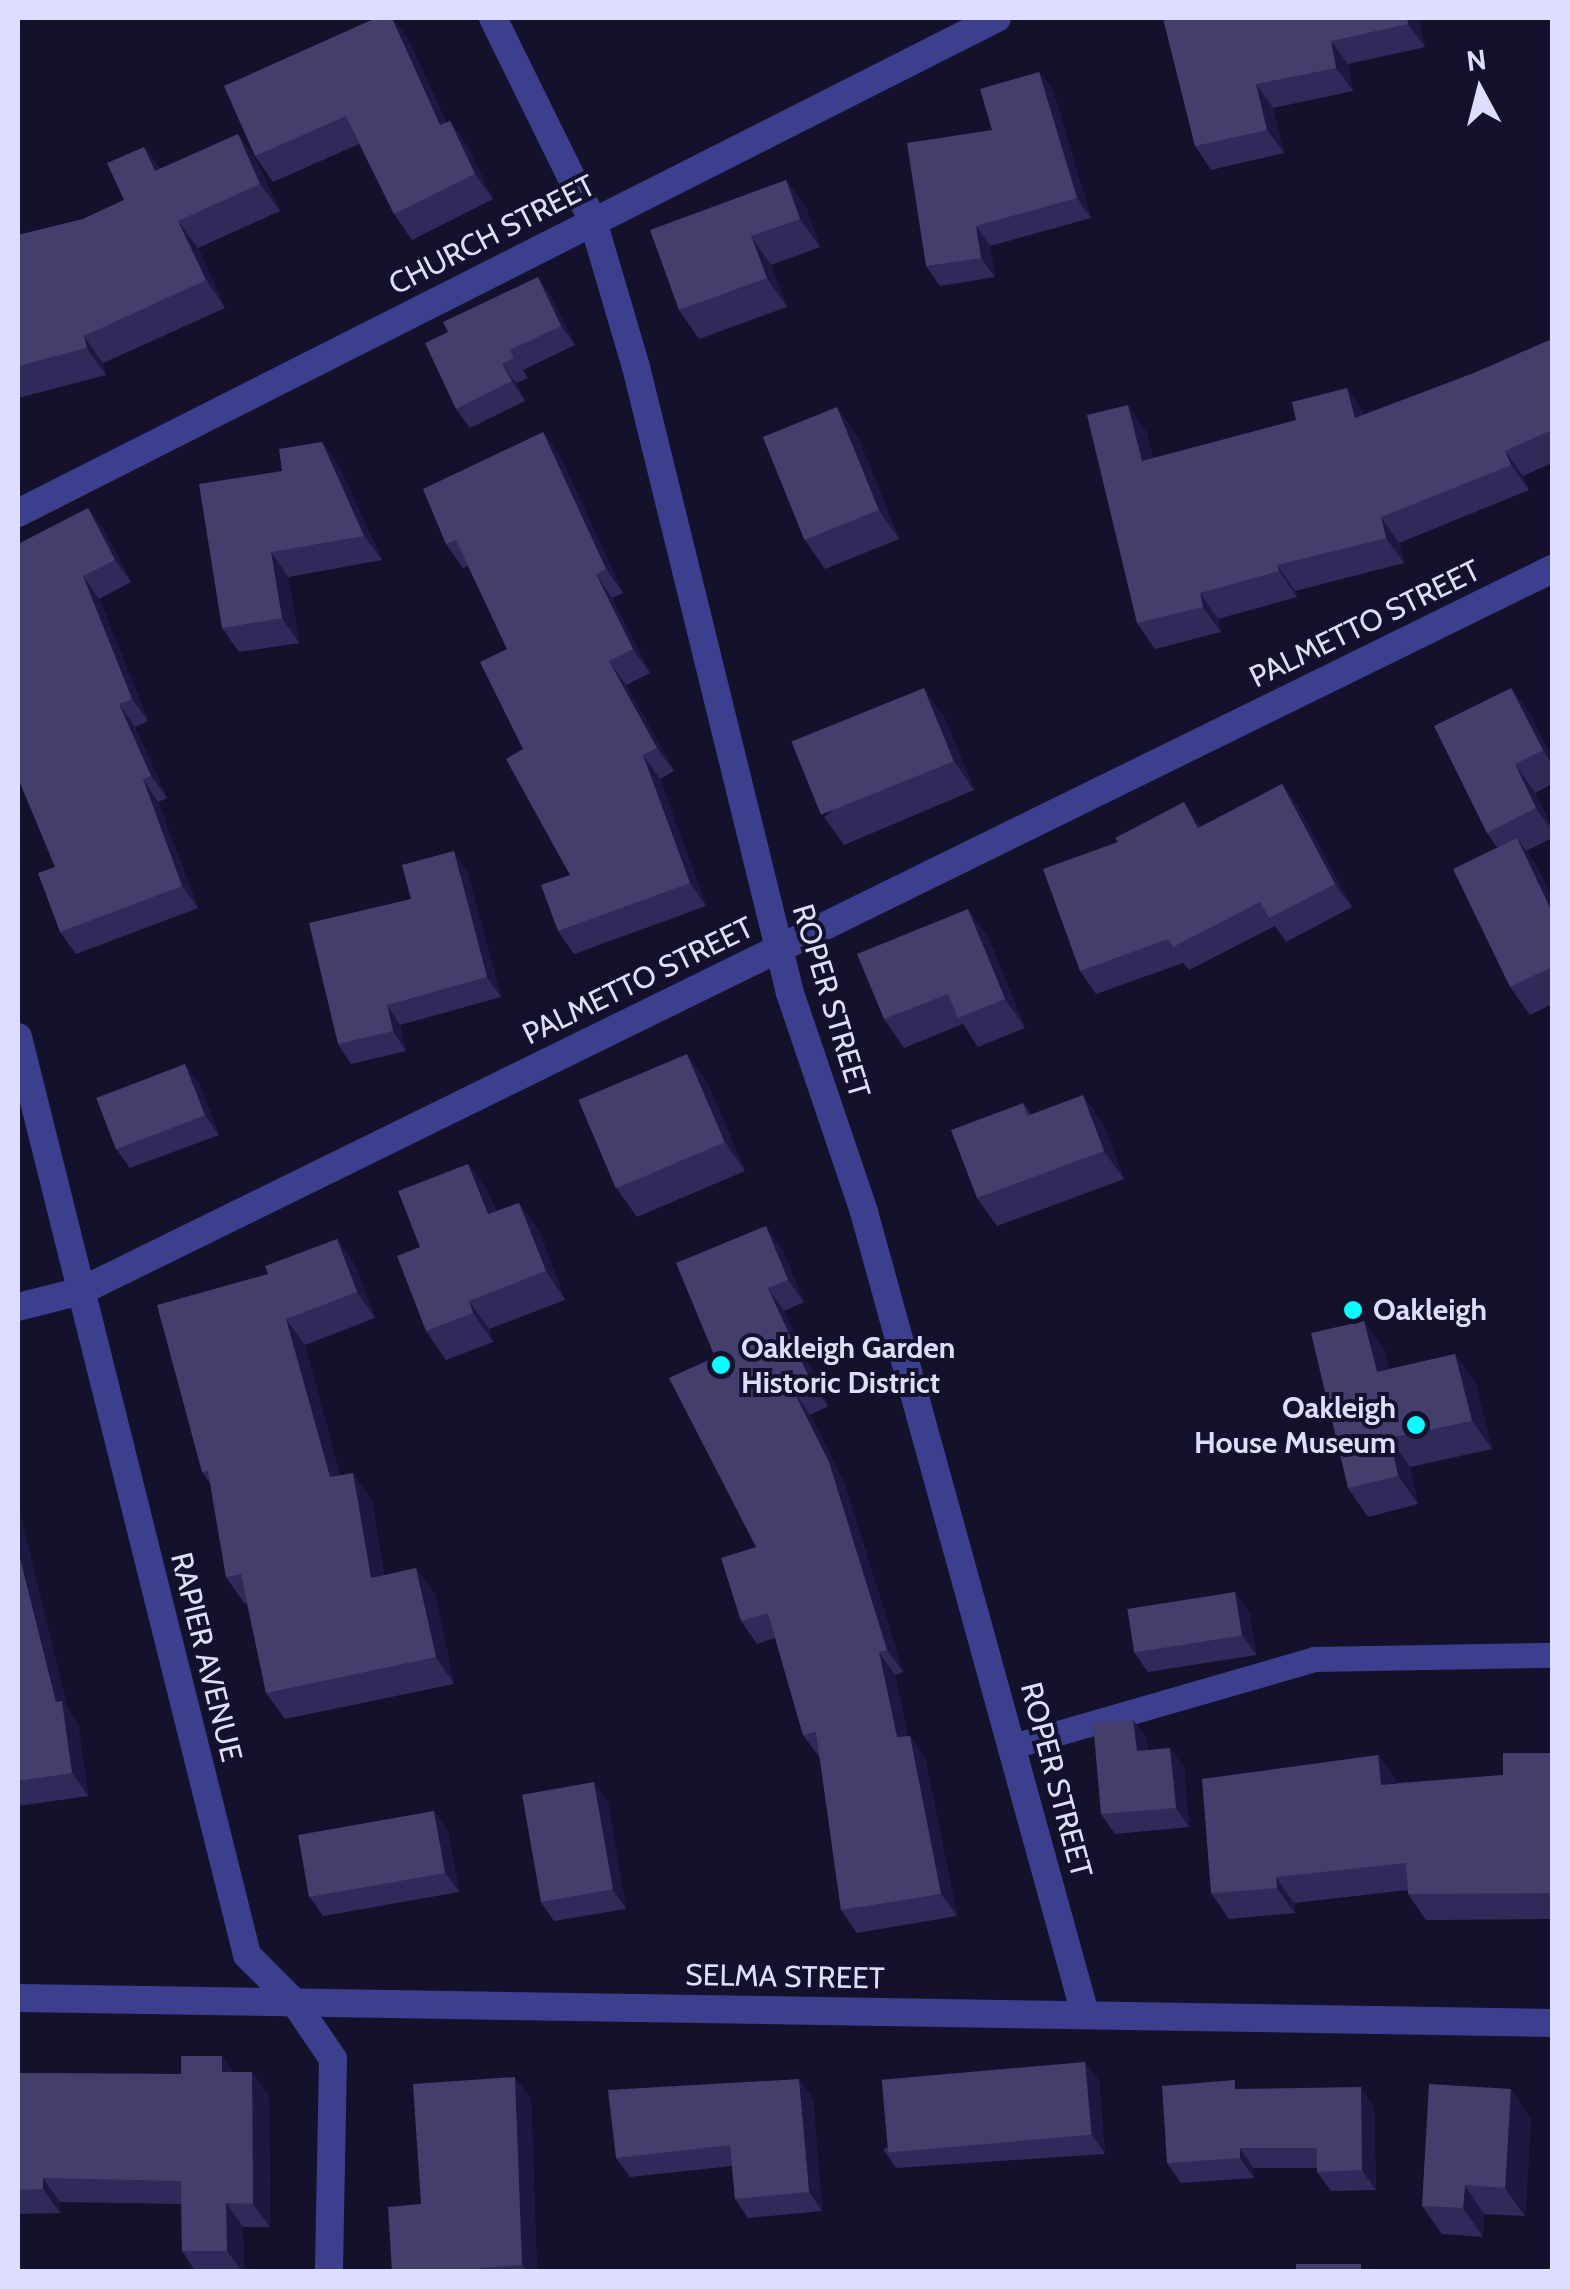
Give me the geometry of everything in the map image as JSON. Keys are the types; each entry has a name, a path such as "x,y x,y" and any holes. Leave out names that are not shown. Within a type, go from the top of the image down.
{"street":[{"name":"ROPER STREET","path":"493,18 593,221 636,367 779,948 864,1212 1085,2014"},
{"name":"CHURCH STREET","path":"18,512 997,18"},
{"name":"PALMETTO STREET","path":"18,1307 82,1291 1552,569"},
{"name":"RAPIER AVENUE","path":"18,1037 246,1955 295,2003 333,2058 329,2272"},
{"name":"SELMA STREET","path":"18,1998 1552,2023"}],"lane":[{"path":"1013,1746 1314,1660 1552,1655"}],"building":[{"path":"376,18 392,18 440,125 450,121 475,174 394,214 346,116 255,156 224,86"},
{"path":"1163,18 1407,18 1408,24 1331,41 1336,68 1256,84 1267,130 1195,146"},
{"path":"1039,72 1077,198 976,226 981,258 926,266 907,143 992,130 980,89"},
{"path":"238,134 260,184 178,221 206,280 84,336 87,348 18,366 18,235 83,219 124,200 107,163 144,147 155,171"},
{"path":"786,180 800,219 751,236 767,278 679,310 650,230"},
{"path":"538,277 561,326 510,350 514,358 502,364 512,381 456,409 425,343 448,332 443,322"},
{"path":"1552,339 1552,430 1505,451 1511,465 1381,517 1386,538 1277,565 1279,571 1200,593 1203,607 1137,623 1087,415 1128,405 1142,461 1296,420 1292,402 1347,388 1355,418"},
{"path":"837,407 879,510 804,540 763,437"},
{"path":"543,432 606,569 596,574 633,649 609,661 657,748 643,755 690,883 558,931 541,885 570,875 506,759 523,749 480,662 507,649 456,540 446,544 423,489"},
{"path":"322,442 364,536 271,552 282,618 222,628 199,484 282,471 279,449"},
{"path":"88,508 115,560 83,576 132,699 119,704 151,776 143,779 182,886 60,932 38,873 55,867 18,778 18,544"},
{"path":"924,688 954,761 821,815 791,742"},
{"path":"1511,688 1543,750 1515,764 1536,808 1487,833 1434,726"},
{"path":"1282,784 1335,884 1269,918 1260,902 1173,947 1168,939 1080,971 1043,869 1118,842 1115,838 1184,802 1198,828"},
{"path":"1517,838 1552,912 1552,967 1510,987 1453,869"},
{"path":"454,851 487,977 387,1005 393,1031 338,1044 309,923 411,899 402,865"},
{"path":"968,909 1005,999 958,1018 948,994 884,1019 857,954"},
{"path":"687,1054 725,1142 616,1188 578,1100"},
{"path":"185,1064 205,1115 116,1149 96,1098"},
{"path":"1083,1095 1104,1151 977,1198 951,1130 1023,1103 1027,1116"},
{"path":"468,1164 488,1214 519,1203 546,1271 469,1301 473,1313 426,1331 397,1256 420,1247 398,1191"},
{"path":"766,1226 788,1280 768,1288 812,1384 794,1392 829,1462 887,1650 879,1652 897,1737 910,1736 941,1894 841,1910 816,1732 803,1735 768,1613 741,1621 721,1558 756,1547 669,1378 715,1357 676,1263"},
{"path":"337,1239 357,1292 286,1319 330,1477 353,1473 371,1578 416,1568 436,1657 266,1693 241,1574 226,1577 208,1471 202,1472 157,1305 268,1274 265,1266"},
{"name":"Oakleigh House Museum","path":"1364,1321 1377,1372 1455,1354 1472,1421 1390,1438 1398,1476 1348,1488 1311,1333"},
{"path":"18,1550 56,1702 62,1701 72,1773 18,1781"},
{"path":"1235,1592 1242,1635 1134,1653 1127,1609"},
{"path":"1133,1720 1137,1751 1170,1748 1176,1808 1101,1814 1093,1723"},
{"path":"1503,1753 1552,1753 1552,1893 1408,1894 1406,1863 1276,1877 1277,1888 1211,1893 1202,1779 1378,1755 1381,1785 1503,1775"},
{"path":"594,1782 613,1889 541,1902 522,1795"},
{"path":"434,1811 445,1873 309,1897 298,1835"},
{"path":"181,2056 222,2056 222,2072 252,2072 253,2204 226,2203 227,2251 182,2251 181,2181 43,2178 43,2189 18,2190 18,2073 181,2074"},
{"path":"1085,2062 1091,2135 888,2153 882,2080"},
{"path":"515,2077 522,2265 480,2268 481,2272 392,2272 388,2207 421,2204 413,2084"},
{"path":"799,2079 809,2192 735,2199 730,2145 616,2158 608,2090"},
{"path":"1235,2080 1235,2089 1361,2087 1362,2170 1317,2172 1317,2148 1240,2148 1240,2158 1167,2163 1162,2086"},
{"path":"1429,2084 1511,2089 1505,2188 1465,2185 1463,2208 1422,2206"},
{"path":"1296,2264 1361,2264 1361,2272 1296,2272"}],"place":[{"name":"Oakleigh","path":"1353,1310"},
{"name":"Oakleigh Garden Historic District","path":"721,1365"},
{"name":"Oakleigh House Museum","path":"1416,1425"}]}
